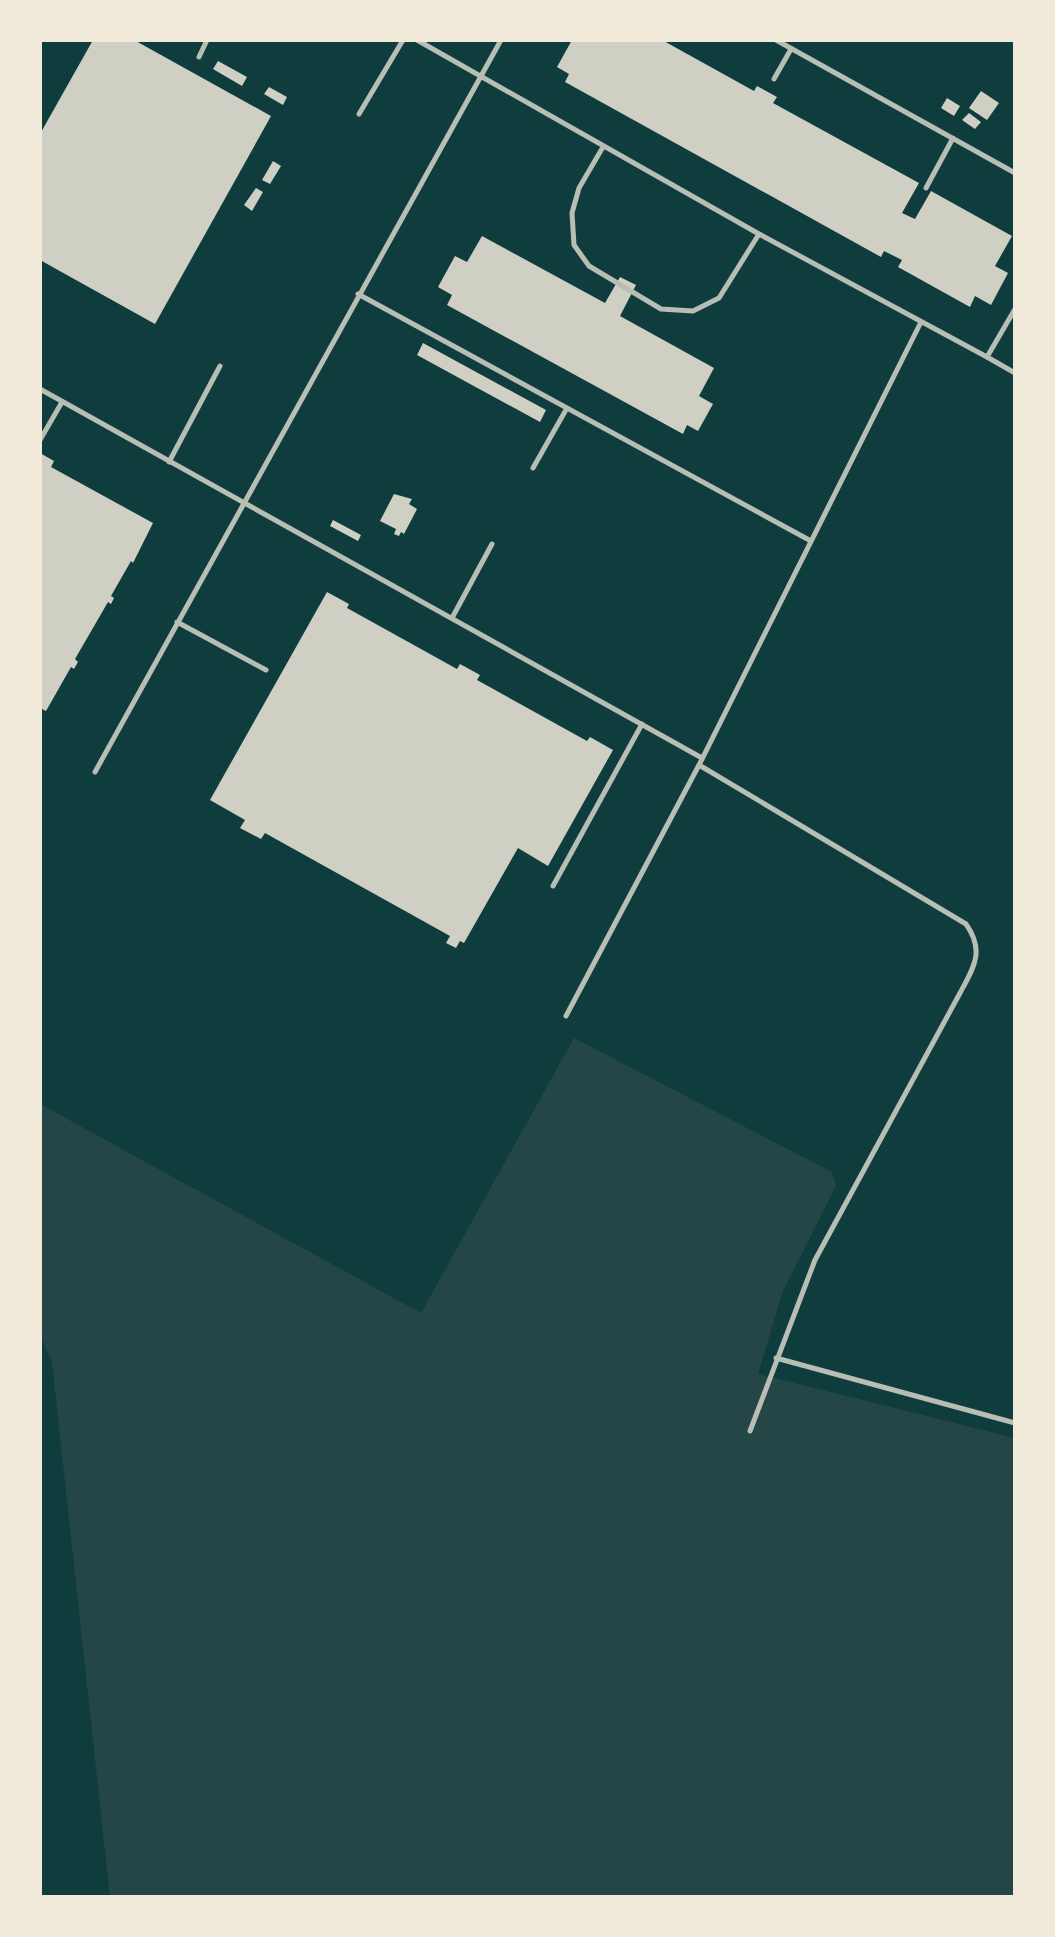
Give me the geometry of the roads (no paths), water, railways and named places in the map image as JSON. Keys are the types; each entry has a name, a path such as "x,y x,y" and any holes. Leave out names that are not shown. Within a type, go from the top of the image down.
{"lane":[{"path":"199,57 207,40"},
{"path":"359,114 403,40"},
{"path":"418,40 920,324 1015,373"},
{"path":"95,772 501,40"},
{"path":"776,40 1015,173"},
{"path":"774,79 790,48"},
{"path":"926,188 953,138"},
{"path":"603,147 579,188 572,213 574,245 589,266 661,309 693,311 719,298 759,234"},
{"path":"358,294 811,541"},
{"path":"987,357 1015,309"},
{"path":"566,1016 699,765 920,324"},
{"path":"169,462 220,366"},
{"path":"40,389 702,758"},
{"path":"40,440 62,402"},
{"path":"533,468 567,408"},
{"path":"452,618 492,544"},
{"path":"177,622 266,670"},
{"path":"553,886 642,724"},
{"path":"699,765 966,924 976,938 977,954 968,978 815,1260 750,1431"},
{"path":"776,1358 1015,1423"}]}
